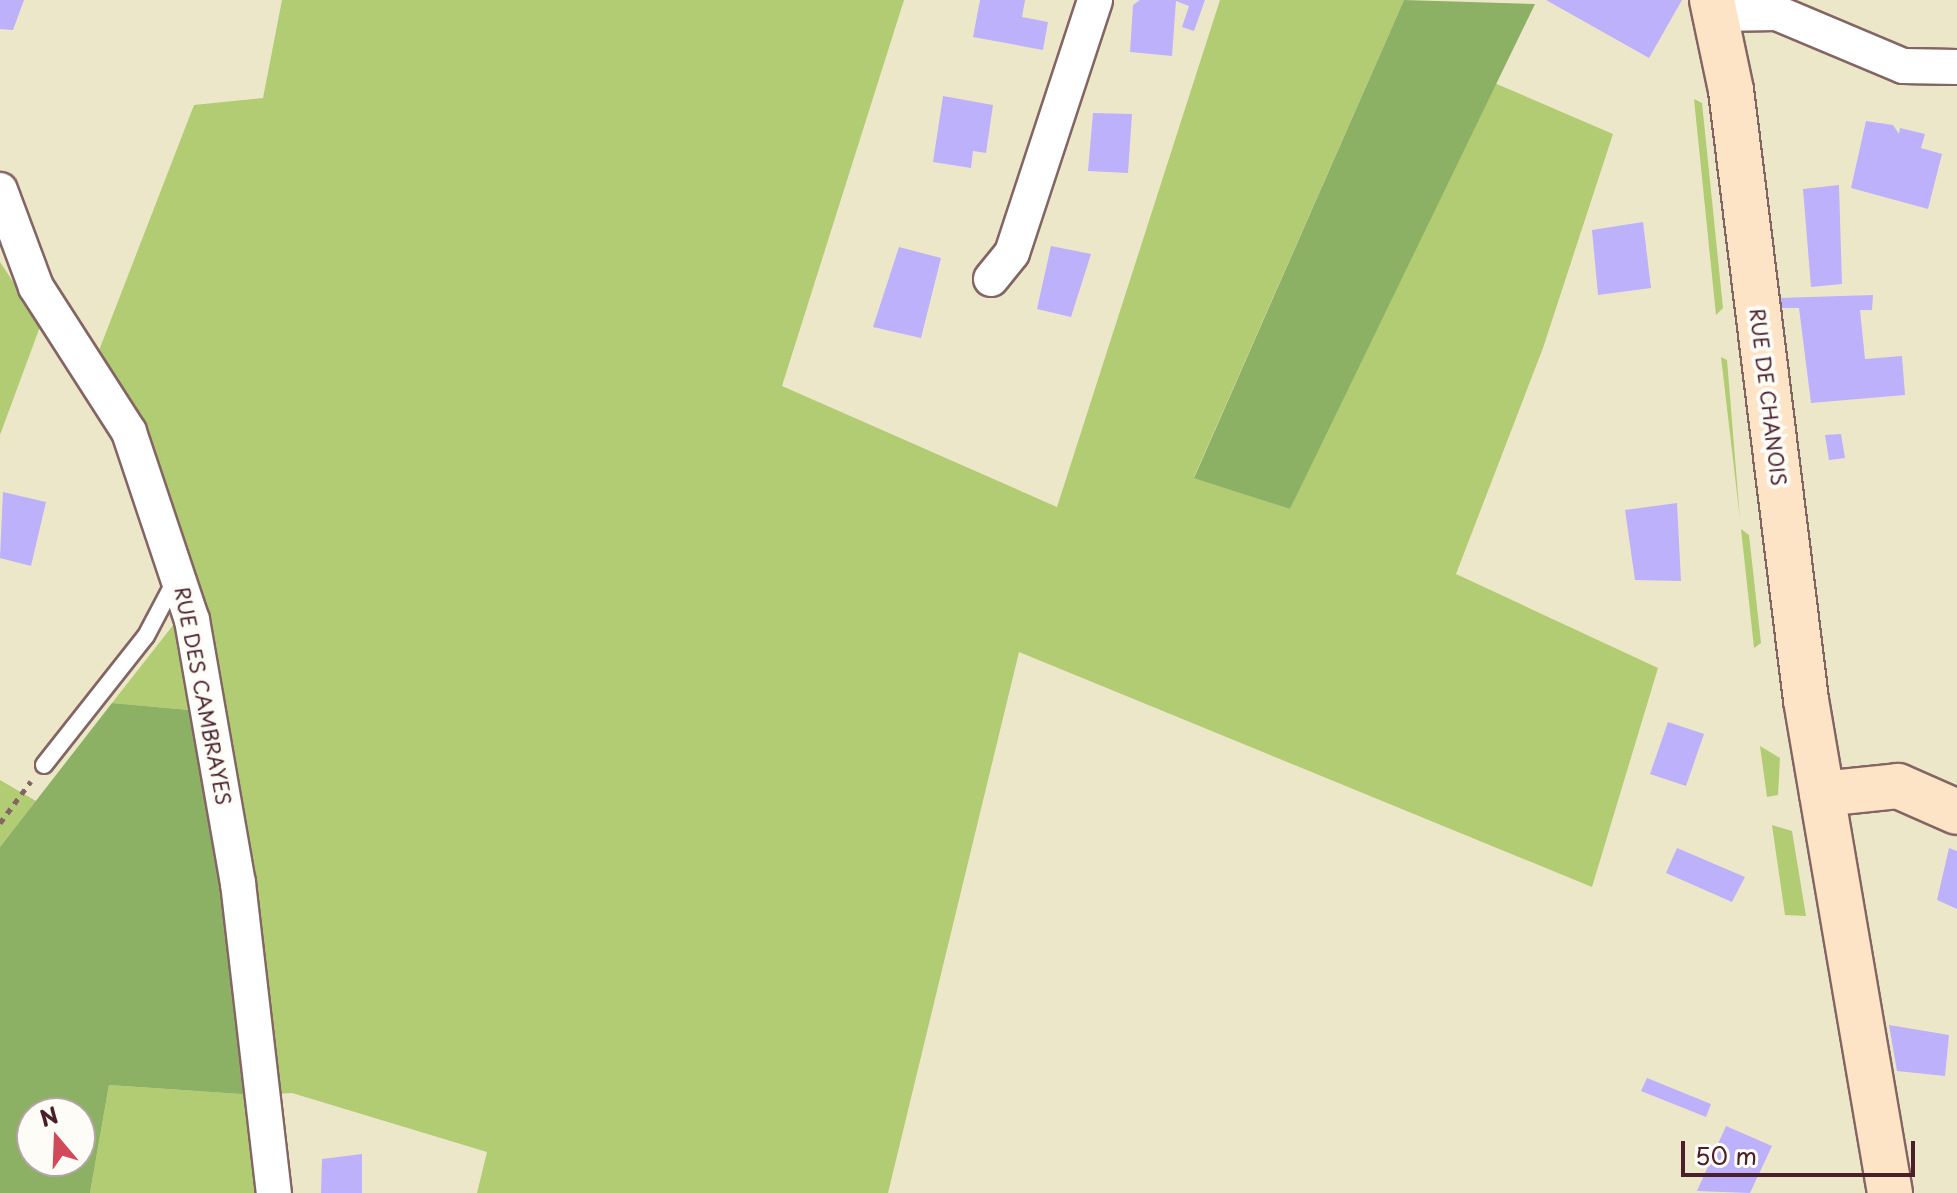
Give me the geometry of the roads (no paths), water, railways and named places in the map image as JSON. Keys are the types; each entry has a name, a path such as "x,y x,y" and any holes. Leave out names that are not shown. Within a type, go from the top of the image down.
{"street":[{"path":"991,279 1012,253 1095,0"},
{"path":"1714,7 1777,13 1903,66 1957,67"},
{"name":"RUE DE CHANOIS","path":"1714,7 1822,794 1890,1193"},
{"name":"RUE DES CAMBRAYES","path":"0,190 36,287 129,432 179,574 238,883 274,1193"},
{"path":"1822,794 1898,786 1957,812"}],"lane":[{"path":"44,765 146,636 179,574"}]}
